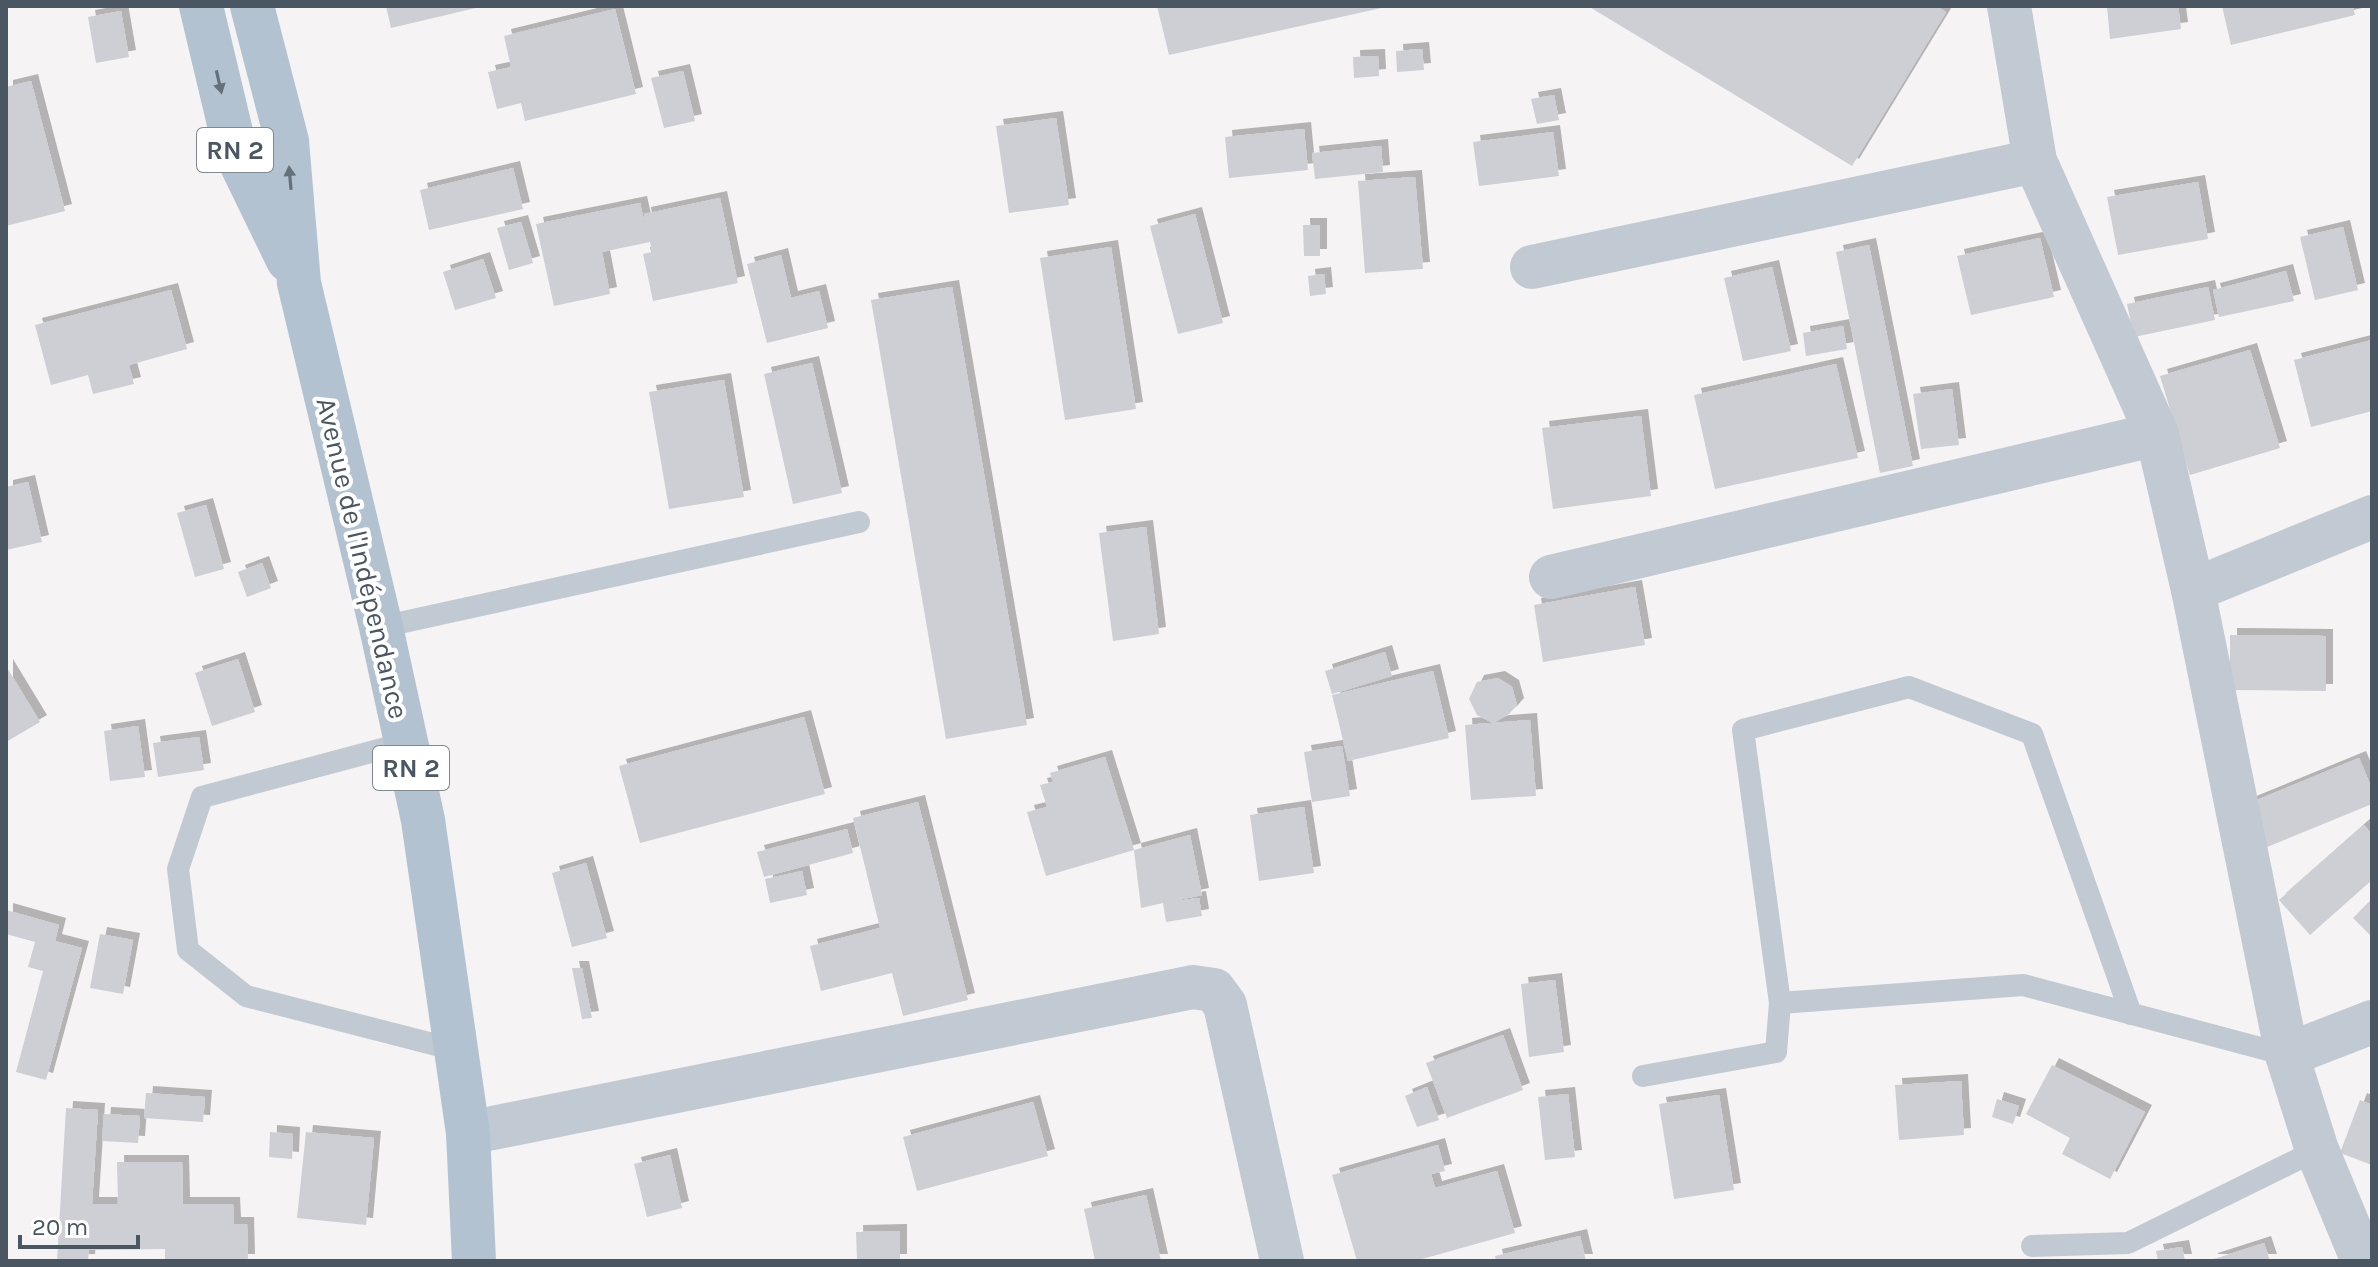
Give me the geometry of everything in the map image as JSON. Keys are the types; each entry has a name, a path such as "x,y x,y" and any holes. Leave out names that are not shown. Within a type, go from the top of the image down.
{"main road":[{"name":"Avenue de l'Indépendance","path":"201,6 236,153 299,283"},
{"name":"Avenue de l'Indépendance","path":"252,6 287,141 299,283 381,627 423,820 468,1133 474,1261"}],"street":[{"path":"2009,6 2035,161 2157,434 2193,590 2287,1055 2317,1150 2363,1261"},
{"path":"1532,267 2035,161"},
{"path":"1551,577 2157,434"},
{"path":"2193,590 2372,517"},
{"path":"468,1133 1193,987 1214,990 1225,1005 1282,1261"},
{"path":"2287,1055 2372,1022"}],"lane":[{"path":"381,627 859,522"},
{"path":"1643,1076 1776,1052 1780,1003 1743,730 1909,687 2032,734 2131,1014"},
{"path":"405,743 202,797 178,869 188,950 246,996 456,1050"},
{"path":"1780,1003 2023,985 2287,1055"},
{"path":"2032,1246 2128,1243 2317,1150"}],"building":[{"path":"386,6 480,6 480,7 391,28"},
{"path":"1157,6 1386,6 1386,7 1169,55"},
{"path":"1588,6 1936,6 1946,12 1852,166"},
{"path":"2107,6 2178,6 2181,29 2110,39"},
{"path":"2222,6 2353,6 2355,15 2231,45"},
{"path":"615,9 636,94 525,121 521,103 497,109 488,72 511,67 504,36"},
{"path":"121,11 129,57 96,63 88,17"},
{"path":"1422,49 1424,70 1397,72 1396,51"},
{"path":"1378,56 1379,76 1354,78 1353,57"},
{"path":"683,71 695,121 664,128 651,78"},
{"path":"31,81 65,211 6,226 6,87"},
{"path":"1554,95 1559,120 1537,124 1531,99"},
{"path":"1056,118 1069,205 1009,213 996,126"},
{"path":"1304,129 1308,170 1229,178 1225,137"},
{"path":"1553,132 1559,176 1479,186 1473,142"},
{"path":"1381,146 1383,172 1315,179 1312,153"},
{"path":"513,168 523,209 429,230 420,190"},
{"path":"1415,177 1423,269 1365,273 1358,181"},
{"path":"2198,182 2208,239 2118,255 2107,197"},
{"path":"720,198 738,283 653,301 643,254 652,252 650,242 602,252 610,294 554,306 536,224 640,203 647,234 644,214"},
{"path":"1195,214 1223,323 1178,334 1150,226"},
{"path":"521,222 533,263 509,270 497,228"},
{"path":"1303,225 1320,225 1320,256 1304,256"},
{"path":"2343,227 2358,290 2315,300 2300,237"},
{"path":"2040,238 2054,297 1971,315 1957,256"},
{"path":"1869,245 1913,466 1880,473 1836,252"},
{"path":"1111,247 1136,409 1065,420 1040,258"},
{"path":"781,255 791,298 819,291 828,328 767,343 747,264"},
{"path":"483,259 496,298 455,310 443,272"},
{"path":"1772,267 1791,351 1743,361 1724,278"},
{"path":"2286,271 2294,301 2219,317 2213,290"},
{"path":"1324,274 1326,294 1310,296 1308,276"},
{"path":"952,287 1027,725 946,739 871,300"},
{"path":"2208,287 2215,320 2134,337 2127,304"},
{"path":"171,290 187,349 129,365 134,384 93,394 88,375 51,385 35,325"},
{"path":"1843,326 1847,349 1806,356 1803,333"},
{"path":"2372,340 2372,411 2311,427 2294,360"},
{"path":"2250,350 2280,448 2190,475 2160,376"},
{"path":"812,363 842,493 793,504 764,374"},
{"path":"1836,364 1858,458 1715,489 1694,395"},
{"path":"724,380 744,497 669,509 649,392"},
{"path":"1952,389 1959,445 1921,449 1913,394"},
{"path":"1641,416 1651,496 1553,509 1542,428"},
{"path":"28,482 42,542 6,550 6,487"},
{"path":"206,505 224,569 195,577 177,513"},
{"path":"1146,527 1159,634 1113,641 1099,533"},
{"path":"262,563 271,588 247,597 238,572"},
{"path":"1635,587 1645,645 1543,662 1534,605"},
{"path":"2230,635 2326,636 2326,691 2230,690"},
{"path":"1385,652 1392,676 1332,694 1325,671"},
{"path":"238,659 255,712 212,726 195,673"},
{"path":"6,666 40,722 6,742"},
{"path":"1433,671 1449,738 1348,761 1332,695"},
{"path":"1498,678 1512,687 1517,705 1493,723 1477,715 1469,699 1477,682"},
{"path":"804,717 825,794 640,843 619,766"},
{"path":"1530,720 1536,796 1471,800 1465,725"},
{"path":"138,726 145,777 110,781 104,731"},
{"path":"199,737 204,770 158,777 153,743"},
{"path":"1342,746 1350,796 1312,802 1304,752"},
{"path":"1105,757 1134,850 1046,876 1027,812 1047,807 1040,785 1053,782 1050,773"},
{"path":"2359,758 2372,789 2372,804 2260,850 2242,806"},
{"path":"918,802 968,1000 903,1016 892,973 821,991 810,946 880,928 853,818"},
{"path":"1304,807 1314,873 1259,881 1250,815"},
{"path":"2364,825 2372,835 2372,880 2310,935 2279,900"},
{"path":"847,829 853,853 764,877 757,852"},
{"path":"1190,835 1202,895 1169,902 1199,898 1202,916 1166,922 1163,903 1141,908 1134,850"},
{"path":"586,863 607,938 572,947 552,873"},
{"path":"802,871 807,895 770,903 765,879"},
{"path":"2372,899 2372,933 2370,935 2353,918"},
{"path":"6,910 59,925 55,941 82,948 46,1080 16,1072 43,971 28,967 35,942 6,934"},
{"path":"100,934 133,940 123,994 90,988"},
{"path":"572,968 582,968 592,1018 582,1019"},
{"path":"1555,980 1564,1052 1529,1057 1521,984"},
{"path":"1503,1035 1523,1090 1447,1118 1426,1063"},
{"path":"2052,1065 2145,1112 2110,1179 2062,1154 2070,1138 2026,1114"},
{"path":"1961,1081 1964,1135 1899,1140 1895,1085"},
{"path":"1427,1087 1439,1120 1417,1127 1405,1096"},
{"path":"146,1093 205,1097 203,1122 144,1118"},
{"path":"1568,1094 1575,1157 1545,1160 1538,1097"},
{"path":"1719,1095 1734,1190 1674,1199 1659,1104"},
{"path":"1997,1099 2019,1106 2013,1124 1992,1117"},
{"path":"2360,1100 2372,1105 2372,1165 2340,1153"},
{"path":"1033,1102 1048,1156 917,1191 903,1137"},
{"path":"66,1108 98,1110 92,1204 118,1204 117,1162 182,1162 183,1204 233,1204 234,1224 247,1224 248,1261 165,1261 165,1249 89,1250 88,1261 57,1261"},
{"path":"104,1114 140,1116 138,1143 102,1141"},
{"path":"270,1132 293,1134 292,1159 269,1157"},
{"path":"306,1132 374,1138 366,1225 297,1218"},
{"path":"1438,1145 1445,1171 1431,1174 1435,1188 1497,1171 1515,1233 1415,1261 1357,1261 1332,1175"},
{"path":"670,1155 682,1208 647,1217 634,1164"},
{"path":"1146,1195 1161,1261 1095,1261 1084,1209"},
{"path":"900,1231 900,1261 857,1261 856,1232"},
{"path":"1580,1236 1586,1261 1496,1261 1495,1256"},
{"path":"2264,1243 2270,1261 2211,1261 2211,1260"},
{"path":"2182,1247 2185,1261 2158,1261 2156,1251"}]}
